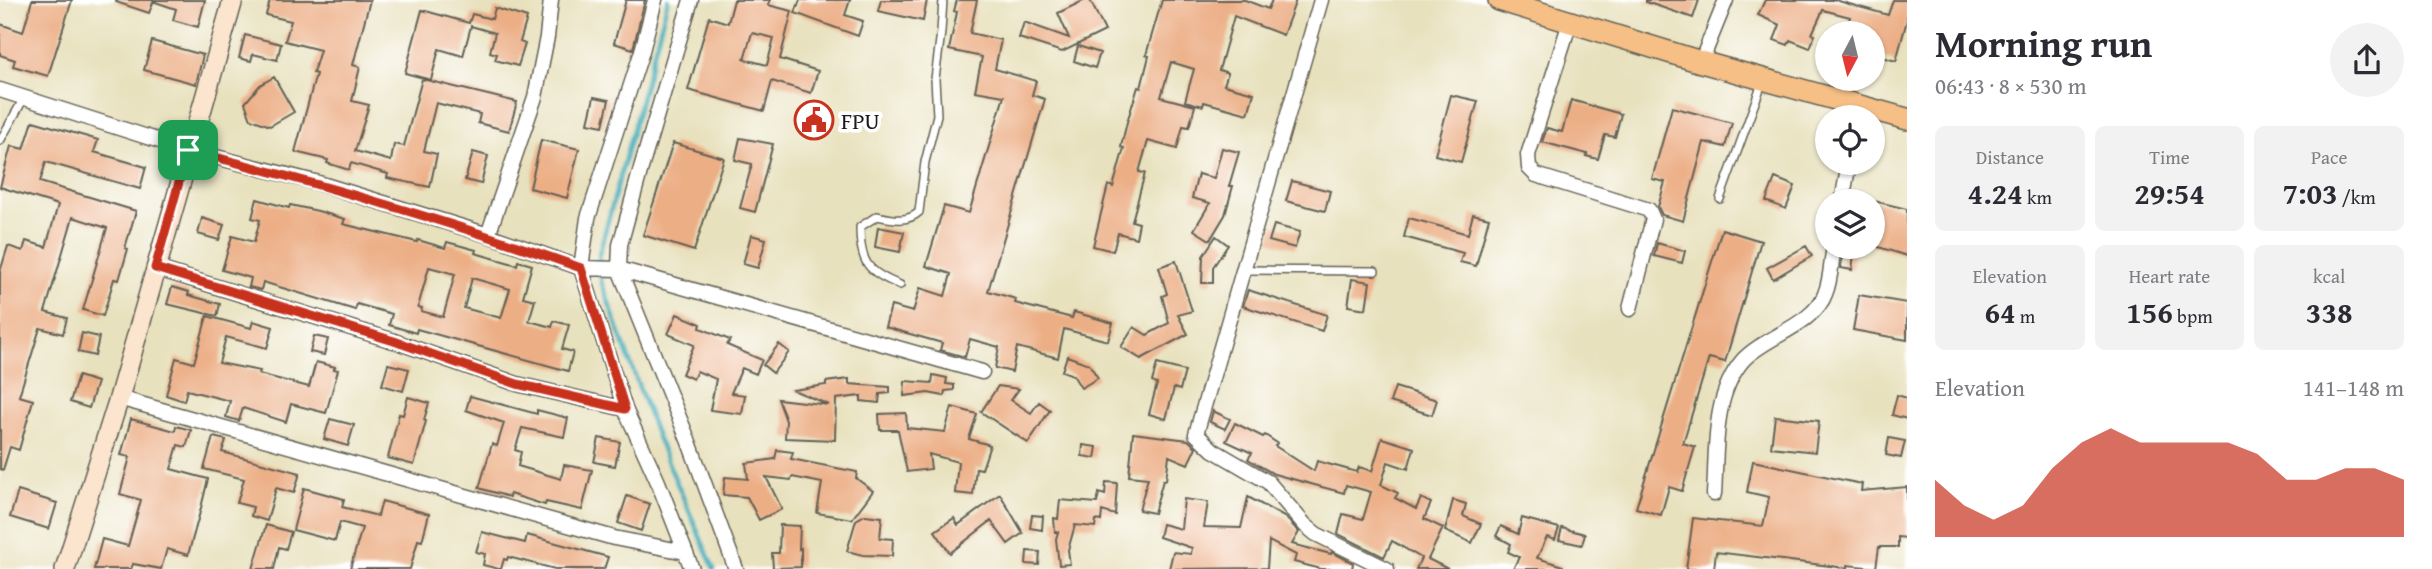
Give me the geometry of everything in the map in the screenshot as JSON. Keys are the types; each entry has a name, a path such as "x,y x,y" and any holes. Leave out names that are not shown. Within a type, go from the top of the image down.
{"main road":[{"path":"1499,0 1763,79 1838,105"},
{"path":"1885,116 1907,119"}],"street":[{"path":"65,569 119,398 233,0"},
{"path":"488,235 535,97 551,0"},
{"path":"655,0 642,51 588,218 581,268 625,409 658,482 692,569"},
{"path":"691,0 637,181 620,245 619,269 689,442 736,569"},
{"path":"1321,0 1196,434 1213,450 1268,482 1305,526 1316,534 1387,569"},
{"path":"1701,62 1726,0"},
{"path":"1570,22 1528,155 1529,168 1536,175 1649,210 1653,219 1630,309"},
{"path":"0,90 188,150 315,182 488,235 581,268 619,269 982,372"},
{"path":"1714,494 1719,411 1731,379 1744,360 1816,311 1825,294 1832,259"},
{"path":"155,268 394,341 517,384 625,409"},
{"path":"119,398 614,538 685,552"}],"lane":[{"path":"900,285 878,276 866,262 860,246 860,227 877,216 912,218 919,212 925,162 937,115 935,79 943,0"},
{"path":"1720,199 1763,79"},
{"path":"0,141 24,97"},
{"path":"1244,270 1375,271"}],"building":[{"path":"32,0 72,0 48,76 13,66 15,60 0,55 0,24 23,32"},
{"path":"154,0 149,13 116,2"},
{"path":"205,0 198,27 173,20 176,9 155,2"},
{"path":"270,0 370,0 353,65 360,67 352,101 369,105 355,151 391,161 394,144 404,146 422,79 517,102 509,131 478,123 480,114 436,103 424,151 437,154 430,187 387,178 388,174 351,163 349,170 327,163 328,160 295,152 320,50 285,41 291,21 266,15"},
{"path":"626,0 645,0 633,49 614,43"},
{"path":"734,0 770,0 768,5 792,11 780,59 818,71 811,93 772,81 764,111 688,90 709,17 728,23","holes":["752,33 774,38 767,65 744,59"]},
{"path":"800,0 850,0 845,15 863,21 858,36 795,13"},
{"path":"881,0 927,0 923,21 878,11"},
{"path":"957,0 977,0 970,33 1001,40 995,69 1036,81 1032,95 1045,99 988,291 1016,299 1015,303 1072,318 1074,312 1113,323 1108,341 1064,329 1058,358 1017,347 1012,372 995,368 999,347 970,339 965,357 940,350 942,343 885,327 891,306 913,312 920,288 945,296 951,274 926,266 944,206 969,213 1004,96 975,91 982,57 949,50"},
{"path":"1090,0 1105,31 1062,52 1019,38 1024,22 1069,38 1058,13"},
{"path":"1162,0 1245,0 1268,9 1272,0 1296,0 1283,35 1234,16 1219,70 1228,73 1224,85 1254,93 1248,114 1204,102 1203,106 1185,101 1194,69 1171,62 1161,97 1195,106 1189,127 1183,126 1177,149 1148,141 1139,172 1145,173 1132,221 1139,223 1136,238 1118,233 1113,251 1093,246 1108,185 1113,187 1124,148 1121,147 1127,122 1138,87 1141,88 1149,56 1146,55"},
{"path":"1646,0 1699,0 1693,18"},
{"path":"1765,0 1835,0 1888,15 1893,0 1907,0 1907,20 1896,61 1885,58 1885,21 1849,21 1850,17 1823,10 1818,21 1815,21 1812,34 1815,35 1810,48 1790,40 1788,45 1774,40 1780,25 1758,15"},
{"path":"495,8 527,18 520,42 525,44 518,66 495,60 497,54 490,52 495,33 471,26 463,56 439,49 431,80 405,73 422,10 469,23 472,14 492,19"},
{"path":"245,35 281,44 277,60 253,54 251,61 239,58"},
{"path":"152,41 203,55 196,84 144,70"},
{"path":"1078,46 1100,53 1095,68 1074,61"},
{"path":"274,77 294,112 270,126 251,119 245,103 260,85"},
{"path":"1451,95 1478,101 1461,162 1435,155"},
{"path":"594,97 609,100 603,126 588,123"},
{"path":"1571,100 1621,114 1615,137 1605,135 1598,159 1542,142 1547,128 1562,132"},
{"path":"1672,107 1732,123 1725,147 1704,142 1683,221 1662,215 1658,207 1665,182 1652,179"},
{"path":"33,121 98,140 94,152 146,167 140,189 46,162 40,182 136,211 119,280 114,279 103,316 83,310 107,228 73,217 45,312 67,318 63,334 40,328 19,396 33,400 19,450 10,447 3,470 0,469 0,272 8,246 23,251 26,241 46,247 58,205 0,187 11,146 24,149"},
{"path":"740,138 773,144 755,212 740,208 752,164 735,160"},
{"path":"541,140 579,149 567,198 530,188"},
{"path":"673,143 724,158 694,251 643,235"},
{"path":"1222,148 1239,152 1229,186 1233,186 1225,215 1210,240 1194,230 1210,203 1192,198 1198,174 1214,178"},
{"path":"473,152 488,156 481,184 465,180"},
{"path":"1775,178 1795,186 1786,209 1766,201"},
{"path":"1292,181 1330,191 1325,211 1286,201"},
{"path":"257,199 289,208 290,205 318,211 345,219 343,224 417,242 418,240 445,248 447,242 517,265 518,261 532,265 523,297 535,300 529,321 552,327 554,321 569,325 562,349 573,352 568,371 417,329 416,333 389,325 392,314 357,304 355,310 263,282 261,290 249,287 251,278 222,270 232,236 254,242 260,220 252,218","holes":["429,267 455,274 443,317 421,311 422,308 418,307","472,278 510,289 501,318 464,308"]},
{"path":"1885,204 1907,209 1907,256 1885,249"},
{"path":"1473,214 1489,218 1476,266 1460,262 1463,253 1404,237 1409,218 1468,234"},
{"path":"202,218 224,225 219,240 198,234"},
{"path":"1274,225 1300,232 1295,248 1269,241"},
{"path":"878,227 904,232 900,252 875,247"},
{"path":"1722,229 1761,241 1725,362 1709,358 1683,443 1695,447 1682,491 1669,487 1661,515 1636,508"},
{"path":"751,235 766,239 758,268 743,264"},
{"path":"1216,236 1228,245 1213,267 1213,283 1202,283 1203,256"},
{"path":"1657,243 1685,251 1682,263 1654,256"},
{"path":"1806,246 1812,256 1773,279 1767,268"},
{"path":"1842,259 1853,259 1852,270 1841,268"},
{"path":"1176,261 1192,311 1178,315 1188,334 1141,359 1121,347 1134,327 1147,335 1169,323 1162,296 1167,294 1159,267"},
{"path":"1352,279 1370,282 1366,309 1348,306"},
{"path":"172,287 189,292 188,295 220,304 217,316 167,304"},
{"path":"1248,290 1327,315 1322,331 1243,306"},
{"path":"1859,295 1907,303 1907,340 1853,330"},
{"path":"677,314 701,324 700,328 730,340 727,345 762,360 756,374 742,368 731,393 745,395 742,414 710,410 716,379 697,371 693,379 682,374 694,345 668,334"},
{"path":"207,316 251,328 253,321 273,327 267,348 226,337 219,363 260,371 259,374 309,387 316,362 335,367 334,369 338,370 326,413 291,404 286,422 243,408 239,421 226,417 230,401 187,390 184,401 166,395 176,358 194,363"},
{"path":"82,333 99,337 95,356 78,352"},
{"path":"314,336 328,339 324,355 310,352"},
{"path":"779,344 789,352 773,373 763,365"},
{"path":"1067,356 1089,364 1098,378 1081,388 1073,375 1062,371"},
{"path":"388,364 409,369 403,391 382,385"},
{"path":"1157,364 1185,371 1180,390 1174,388 1166,419 1149,414 1157,384 1152,382"},
{"path":"933,375 947,378 946,384 954,385 954,390 945,391 944,396 928,393 904,396 905,381 932,383"},
{"path":"78,376 97,382 89,408 70,402"},
{"path":"849,379 849,384 890,387 890,393 880,394 879,403 861,401 861,396 836,399 835,440 785,438 786,421 778,399 829,405 793,390"},
{"path":"998,386 1019,389 1011,400 1031,413 1039,402 1050,410 1028,443 981,412"},
{"path":"1395,387 1437,400 1432,415 1390,402"},
{"path":"1897,395 1907,398 1907,419 1892,415"},
{"path":"470,396 537,414 537,410 568,418 564,437 522,428 515,450 521,452 518,466 561,479 564,465 592,470 582,510 546,502 545,505 479,488 492,444 497,446 504,423 466,410"},
{"path":"408,397 429,403 414,465 388,458 399,414 403,415"},
{"path":"952,407 977,414 969,439 990,445 982,469 976,468 973,495 955,493 958,462 929,454 931,469 907,472 898,430 880,430 879,414 906,413 907,428 945,432"},
{"path":"1213,411 1230,419 1225,429 1210,422"},
{"path":"1775,416 1819,421 1815,452 1771,447"},
{"path":"131,419 175,431 176,426 191,430 186,447 178,445 171,469 208,479 200,512 188,555 167,549 161,569 133,564 131,569 94,569 102,539 128,546 141,500 120,494 130,457 121,455"},
{"path":"330,419 354,425 348,446 324,439"},
{"path":"1235,423 1263,437 1265,435 1277,443 1275,446 1314,471 1317,461 1357,472 1359,467 1372,471 1382,438 1414,448 1408,469 1388,462 1381,485 1398,493 1395,498 1416,509 1421,498 1431,503 1424,519 1443,528 1428,559 1448,569 1416,569 1421,558 1392,541 1384,557 1338,534 1343,514 1363,519 1371,492 1346,485 1344,493 1274,474 1248,459 1252,453 1226,441"},
{"path":"1133,433 1188,440 1196,447 1188,464 1169,456 1166,480 1163,480 1154,513 1139,510 1148,478 1129,476"},
{"path":"213,437 226,440 222,452 300,473 294,493 276,488 267,521 251,516 253,507 237,503 244,479 204,469"},
{"path":"599,438 620,442 615,466 594,462"},
{"path":"1889,438 1905,441 1901,458 1886,455"},
{"path":"1083,445 1097,447 1095,458 1082,456"},
{"path":"777,450 793,452 791,459 857,472 856,478 873,491 852,519 817,513 822,483 792,477 791,480 766,477 782,509 759,520 747,497 723,495 725,477 748,479 746,463 775,459"},
{"path":"1753,461 1862,484 1861,491 1907,487 1907,538 1898,537 1898,547 1879,547 1876,568 1847,565 1847,568 1716,552 1714,569 1686,569 1693,518 1763,526 1769,497 1747,492"},
{"path":"1106,482 1117,483 1115,515 1102,511 1101,521 1096,520 1095,527 1075,525 1068,550 1070,564 1059,565 1056,539 1058,532 1055,532 1054,518 1058,519 1060,500 1097,503 1099,493 1105,495"},
{"path":"304,488 344,499 342,507 378,516 382,501 429,514 422,541 418,540 410,569 350,569 362,528 340,522 335,541 293,530"},
{"path":"18,491 57,503 49,529 10,517"},
{"path":"1000,494 1023,533 1008,544 991,521 950,553 935,531 954,518 958,525"},
{"path":"627,496 650,504 641,531 618,523"},
{"path":"1248,497 1286,518 1299,532 1292,544 1331,554 1332,552 1353,563 1352,569 1321,569 1294,562 1296,555 1269,541 1267,568 1169,569 1173,552 1191,554 1192,548 1159,537 1162,524 1181,529 1184,499 1208,502 1204,527 1241,528"},
{"path":"1453,500 1466,504 1463,516 1481,524 1472,543 1445,531"},
{"path":"865,515 882,517 880,538 893,539 892,556 863,555 847,551 856,520"},
{"path":"1032,515 1043,516 1042,530 1030,528"},
{"path":"1522,518 1559,528 1555,540 1547,537 1537,558 1563,566 1563,569 1513,569 1519,557 1508,552 1511,544 1496,536 1501,526 1518,534"},
{"path":"266,525 291,532 286,549 279,547 274,569 253,569"},
{"path":"780,525 800,526 801,567 773,568 772,553 779,553"},
{"path":"1562,528 1585,534 1582,545 1559,540"},
{"path":"482,532 525,543 527,535 608,557 604,569 555,569 508,557 499,569 483,565 485,554 476,552"},
{"path":"1027,551 1040,552 1039,565 1026,564"}],"waterway":[{"path":"668,0 599,254 601,281 657,437 714,569"}],"place":[{"name":"FPU","path":"814,120"}],"route":[{"path":"188,150 315,182 488,235 581,268 625,409 517,384 394,341 155,268 188,150"}]}
